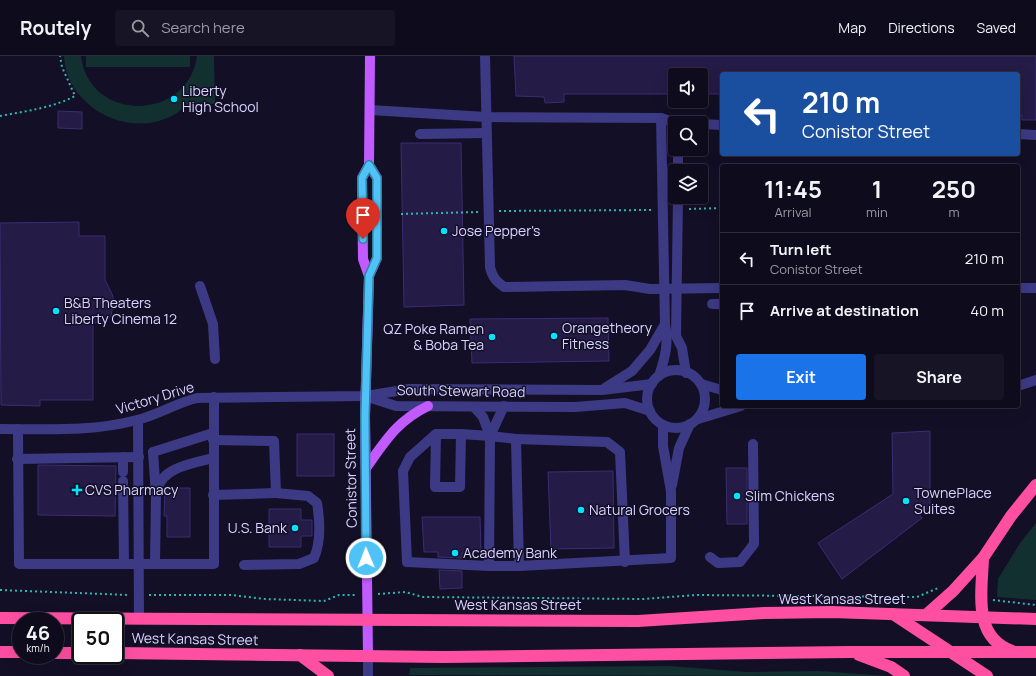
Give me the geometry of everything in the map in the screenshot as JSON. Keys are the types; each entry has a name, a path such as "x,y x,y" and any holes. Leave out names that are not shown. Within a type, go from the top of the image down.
{"highway":[{"path":"926,615 953,591 983,558 1011,516 1036,485"},
{"path":"983,558 983,617 987,632 993,640 1002,647 1027,652"},
{"name":"West Kansas Street","path":"0,618 367,621 638,621 764,613 832,612 1036,619"},
{"path":"893,614 948,652 987,676"},
{"path":"0,652 12,652"},
{"name":"West Kansas Street","path":"124,654 581,657 850,652 1027,652"},
{"path":"850,652 891,667 904,676"},
{"path":"300,655 328,676"}],"main road":[{"name":"Conistor Street","path":"368,656 365,416 369,276 363,259 362,178 369,165 370,56"},
{"name":"Conistor Street","path":"369,165 377,178 377,258 369,276"},
{"path":"366,468 400,424 411,414 428,406"}],"street":[{"path":"484,56 490,267 492,277 504,287 624,285 650,289 720,288"},
{"path":"370,110 486,117 661,118 668,120"},
{"path":"661,118 665,324 668,337 665,357 656,380 648,392 647,402 655,419 663,425 682,428 694,422 735,408"},
{"path":"708,124 720,125"},
{"path":"420,134 486,133"},
{"path":"1020,134 1036,134"},
{"path":"678,204 676,336 682,348 686,373"},
{"path":"200,286 213,324 215,359"},
{"path":"1020,288 1036,288"},
{"path":"602,390 632,371 650,350 665,324"},
{"path":"656,380 668,372 677,371 694,377 701,384 720,389"},
{"name":"South Stewart Road","path":"366,396 409,389 602,390 656,380"},
{"path":"1020,385 1036,380"},
{"path":"671,491 679,448 694,422 703,411 705,402 701,384"},
{"name":"South Stewart Road","path":"366,396 396,406 575,407 625,404 650,411"},
{"name":"Victory Drive","path":"0,429 91,428 138,420 180,402 197,398 366,396"},
{"path":"18,429 17,459 19,564 214,564 214,397"},
{"path":"474,406 483,417 490,436 489,566"},
{"path":"490,436 504,406"},
{"path":"138,420 139,619"},
{"path":"625,562 620,452 607,442 516,439 461,434 436,434 410,457 403,471 407,562 519,566 625,562 671,558 671,491 663,446 663,425"},
{"path":"436,434 435,487 460,487 461,434"},
{"path":"155,564 156,495 153,452 213,436 274,441 276,493"},
{"path":"516,439 519,566"},
{"path":"710,557 718,563 740,562 754,544 753,444"},
{"path":"123,457 124,563"},
{"path":"17,459 139,457"},
{"path":"156,495 159,483 163,477 171,472 213,458"},
{"path":"213,494 276,493 308,496 317,504 319,513 318,548 314,558 299,564 244,565"},
{"path":"368,656 368,676"}],"path":[{"path":"0,116 62,103 75,96 62,68 60,56"},
{"path":"678,210 720,208"},
{"path":"401,214 488,211 663,210"},
{"path":"0,590 140,595 231,595 265,599 324,601 339,595"},
{"path":"405,592 423,598 643,599 697,595 826,597"}],"green space":[{"path":"64,56 81,56 88,78 101,94 119,103 139,106 158,103 176,93 190,78 197,56 214,56 215,104 193,103 187,105 172,116 155,122 139,124 123,122 108,117 94,109 83,99 73,86 67,72"},
{"path":"86,56 190,56 190,67 86,67"},
{"path":"1036,523 1036,600 997,597 998,579 1020,543"},
{"path":"670,666 747,672 819,671 888,676 409,675 410,668"}],"building":[{"path":"514,56 1036,56 1036,120 1022,120 1022,115 1020,115 1020,72 720,72 720,94 708,94 708,68 668,68 668,94 564,94 564,102 545,103 544,97 516,96"},
{"path":"58,111 82,112 82,129 58,128"},
{"path":"401,143 461,143 464,305 404,307"},
{"name":"B&B Theaters Liberty Cinema 12","path":"79,222 79,236 105,236 105,280 114,300 111,316 104,323 93,323 93,400 40,400 40,406 1,405 0,223"},
{"path":"608,318 609,361 472,363 470,319"},
{"name":"TownePlace Suites","path":"930,431 930,507 919,514 922,518 842,579 818,543 893,494 892,433"},
{"path":"297,434 334,434 334,476 297,476"},
{"name":"CVS Pharmacy","path":"38,465 116,466 115,516 38,515"},
{"name":"Slim Chickens","path":"726,468 747,468 747,524 727,524"},
{"name":"Natural Grocers","path":"613,471 614,548 551,549 548,472"},
{"path":"165,488 190,488 190,537 167,537 167,516 164,516"},
{"name":"U.S. Bank","path":"269,509 301,509 301,520 312,520 312,536 301,536 301,547 269,547"},
{"name":"Academy Bank","path":"422,517 480,517 481,552 462,553 462,558 438,557 438,552 424,552"},
{"path":"439,570 462,571 462,588 440,589"}],"place":[{"name":"Liberty High School","path":"174,99"},
{"name":"Jose Pepper's","path":"444,231"},
{"name":"B&B Theaters Liberty Cinema 12","path":"56,311"},
{"name":"Orangetheory Fitness","path":"554,336"},
{"name":"QZ Poke Ramen & Boba Tea","path":"492,337"},
{"name":"CVS Pharmacy","path":"77,490"},
{"name":"Slim Chickens","path":"737,496"},
{"name":"TownePlace Suites","path":"906,501"},
{"name":"Natural Grocers","path":"581,510"},
{"name":"U.S. Bank","path":"295,528"},
{"name":"Academy Bank","path":"455,553"}],"route":[{"path":"363,239 362,178 369,165 377,178 377,258 369,276 365,416 366,558"}]}
